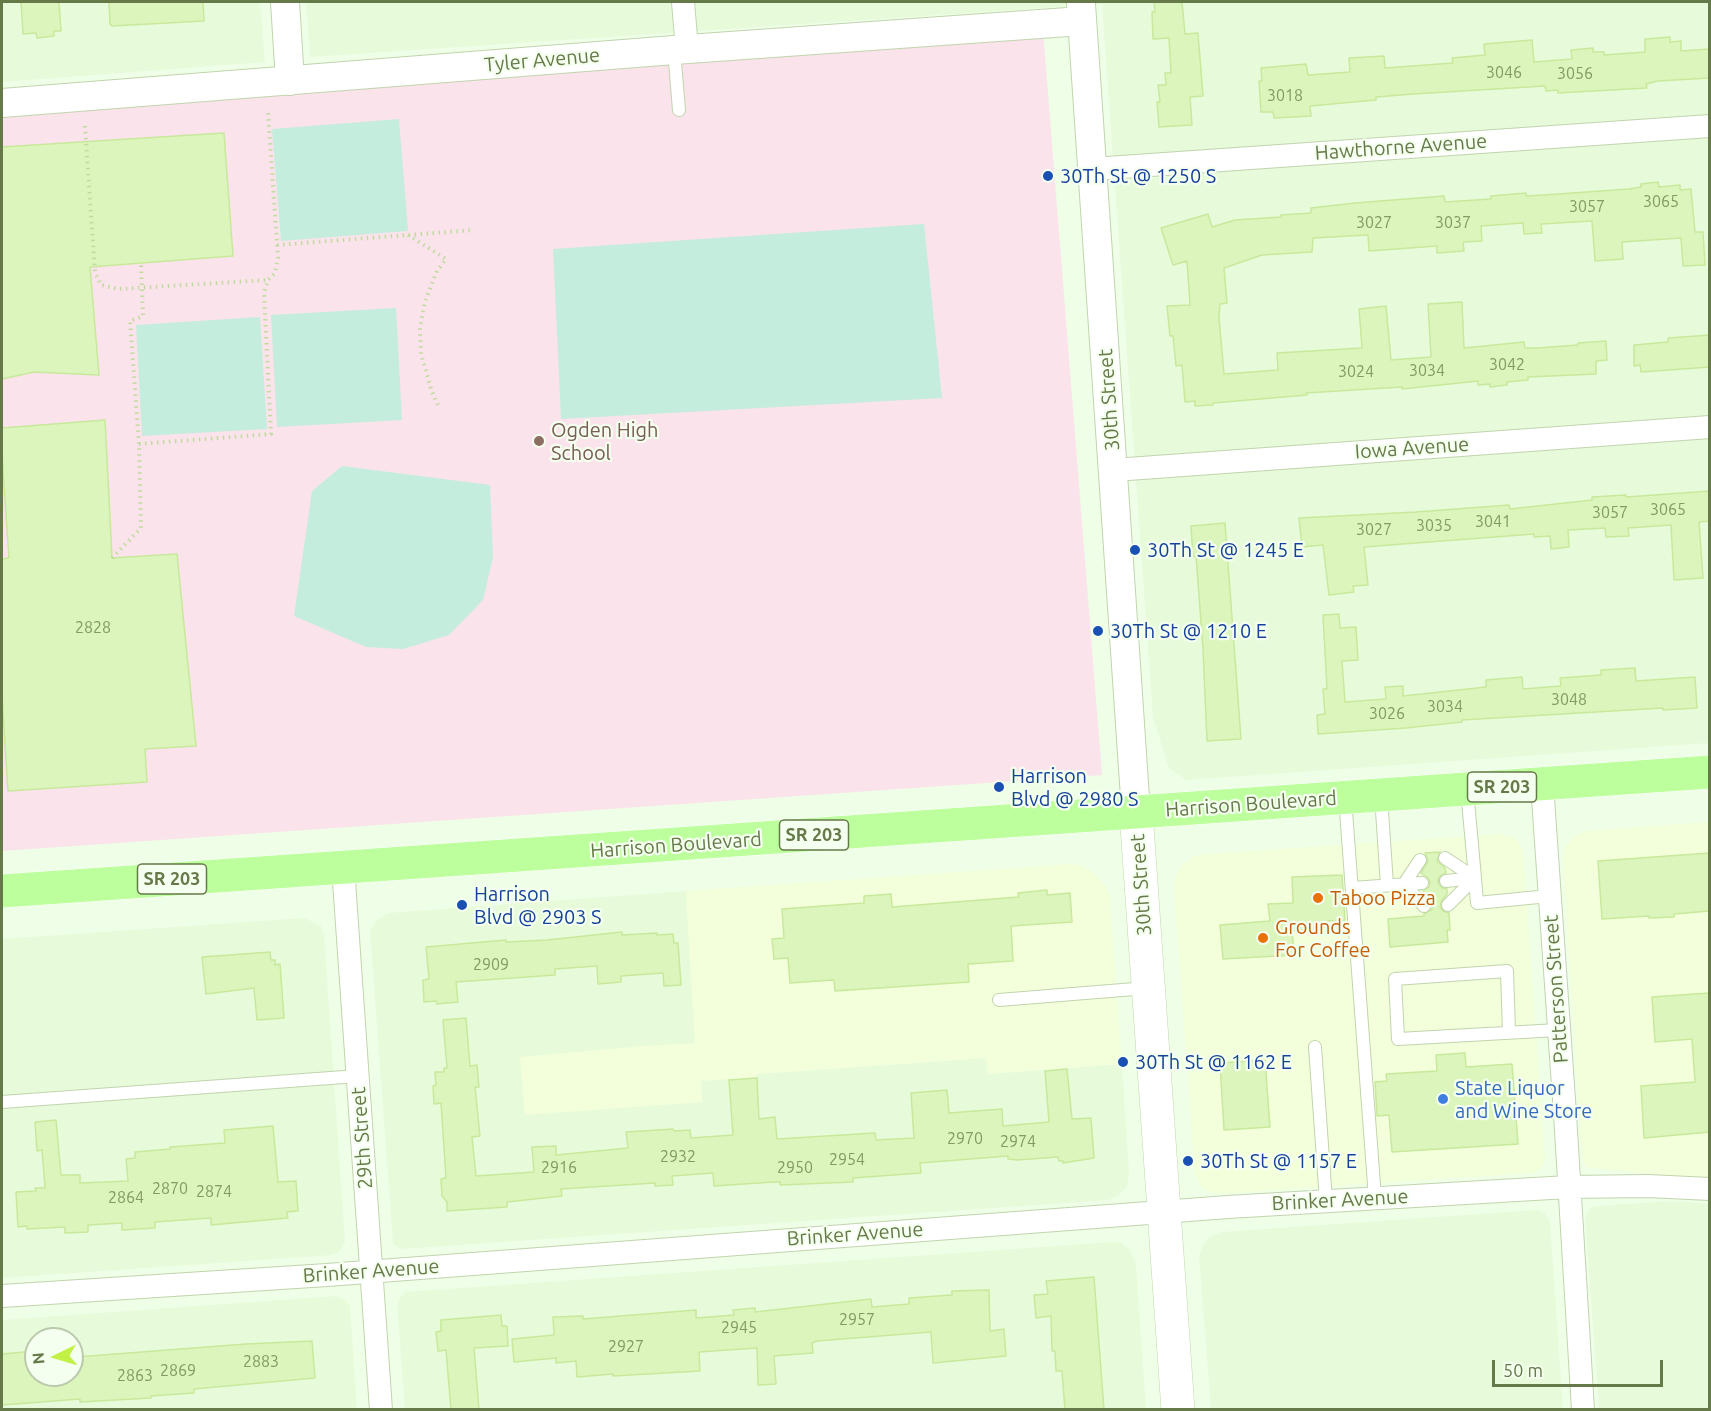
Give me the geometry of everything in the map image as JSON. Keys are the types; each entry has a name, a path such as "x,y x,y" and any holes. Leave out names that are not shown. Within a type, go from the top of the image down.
{"main road":[{"name":"Harrison Boulevard","path":"2,891 1710,772"},
{"name":"30th Street","path":"1136,813 1178,1410"}],"street":[{"path":"285,2 290,81"},
{"path":"680,49 683,2"},
{"name":"Tyler Avenue","path":"2,103 680,49 1081,11"},
{"name":"30th Street","path":"1081,11 1136,813"},
{"name":"Hawthorne Avenue","path":"1093,169 1710,126"},
{"name":"Iowa Avenue","path":"1114,470 1710,427"},
{"name":"Patterson Street","path":"1542,784 1583,1410"},
{"name":"29th Street","path":"343,867 381,1410"},
{"name":"Brinker Avenue","path":"2,1296 1163,1211 1568,1188 1648,1186 1710,1189"}],"lane":[{"path":"679,110 680,49"},
{"path":"1467,789 1477,903 1550,896"},
{"path":"1381,795 1387,885"},
{"path":"1344,798 1375,1198"},
{"path":"1445,858 1475,878"},
{"path":"1404,884 1420,860"},
{"path":"1446,881 1475,878"},
{"path":"1448,905 1475,878"},
{"path":"1352,888 1422,883"},
{"path":"1404,884 1424,906"},
{"path":"1509,1032 1507,971 1395,979 1398,1039 1558,1030"},
{"path":"999,1000 1148,988"},
{"path":"1315,1047 1326,1201"},
{"path":"2,1102 358,1076"}],"path":[{"path":"139,444 271,434 264,293 268,280 275,273 277,245 268,112"},
{"path":"85,126 95,272 101,285 118,289 268,280"},
{"path":"277,245 474,230"},
{"path":"408,235 446,259 437,271 425,301 420,328 421,354 438,405"},
{"path":"112,558 141,528 139,444 130,321 143,316 141,263"}],"shaded area":[{"path":"2,2 260,2 265,62 2,82"},
{"path":"306,2 1709,2 1709,743 1186,780 1169,768 1153,718 1102,4 310,57"},
{"name":"Ogden High School","path":"1043,30 1102,775 2,851 2,107"},
{"path":"399,119 408,231 281,241 272,129"},
{"path":"924,224 942,398 561,419 553,249"},
{"path":"396,308 402,420 277,427 271,315"},
{"path":"260,317 267,429 142,436 136,325"},
{"path":"342,466 490,485 493,557 483,600 449,635 403,649 366,647 294,616 312,491"},
{"path":"1709,822 1709,1179 1590,1168 1586,1166 1582,1157 1563,862 1565,847 1575,835 1586,831"},
{"path":"1501,834 1518,841 1523,852 1545,1159 1542,1168 1533,1173 1216,1194 1203,1189 1195,1175 1174,889 1175,878 1182,865 1195,856 1207,854"},
{"path":"1072,864 1082,866 1095,874 1110,896 1122,1064 988,1074 986,1058 756,1074 756,1077 701,1081 702,1102 525,1115 520,1057 695,1043 686,891"},
{"path":"686,891 695,1044 521,1057 525,1114 702,1102 701,1081 756,1077 756,1074 986,1058 989,1074 1122,1064 1129,1174 1127,1187 1118,1196 1108,1200 401,1249 395,1246 370,931 377,920 388,913"},
{"path":"304,918 321,926 324,935 345,1242 340,1251 333,1255 2,1278 2,939"},
{"path":"1673,1201 1709,1204 1709,1409 1599,1409 1585,1216 1590,1208 1595,1206"},
{"path":"1537,1210 1545,1213 1550,1222 1563,1409 1211,1409 1199,1256 1203,1245 1211,1236 1222,1232"},
{"path":"1121,1243 1129,1249 1136,1264 1146,1409 405,1409 397,1305 405,1292"},
{"path":"337,1296 344,1299 350,1306 357,1409 2,1410 2,1320"}],"building":[{"path":"21,2 59,2 61,31 54,31 54,36 37,38 36,33 23,34"},
{"path":"109,2 203,2 204,21 112,26"},
{"path":"1154,2 1182,2 1185,34 1198,33 1203,96 1190,97 1192,125 1159,127 1158,85 1166,85 1165,73 1171,73 1169,38 1153,39"},
{"path":"1670,37 1670,42 1681,41 1681,51 1710,49 1710,78 1658,81 1646,84 1647,88 1558,93 1558,90 1546,91 1545,86 1376,97 1376,100 1310,106 1311,116 1274,118 1273,112 1261,112 1259,81 1262,81 1261,68 1306,64 1308,75 1350,72 1349,58 1384,56 1385,68 1453,63 1452,58 1485,55 1484,44 1532,40 1534,62 1572,59 1571,50 1593,48 1593,52 1604,52 1604,55 1645,52 1645,39"},
{"path":"224,133 233,256 90,267 99,375 34,372 2,379 2,147"},
{"path":"1658,182 1659,187 1680,185 1680,190 1691,189 1695,232 1703,232 1705,265 1683,266 1681,238 1622,242 1623,259 1595,261 1592,221 1541,224 1542,233 1524,234 1523,223 1481,226 1482,241 1463,242 1464,251 1437,253 1437,246 1369,251 1368,235 1313,238 1312,252 1262,255 1224,268 1227,303 1220,304 1219,318 1224,374 1278,370 1277,353 1362,348 1359,309 1386,306 1391,360 1431,357 1428,304 1462,302 1464,348 1524,342 1525,348 1537,348 1606,341 1607,360 1596,361 1596,374 1528,377 1528,380 1507,382 1507,385 1490,387 1490,384 1478,385 1478,381 1402,389 1402,387 1306,393 1307,395 1213,403 1213,405 1195,406 1195,401 1185,402 1182,365 1176,366 1167,306 1190,305 1187,261 1173,265 1161,228 1208,214 1212,227 1235,220 1311,213 1311,208 1355,203 1444,196 1445,202 1491,199 1491,196 1526,193 1526,196 1629,189 1641,187 1641,184"},
{"path":"1710,335 1710,367 1641,372 1640,365 1634,366 1634,345 1668,342 1668,338"},
{"path":"105,420 112,558 177,554 196,746 145,749 147,782 8,791 2,697 2,559 9,558 2,428"},
{"path":"1710,491 1710,521 1699,522 1703,578 1674,580 1671,525 1628,528 1629,536 1606,537 1605,528 1568,530 1569,547 1551,549 1550,536 1534,537 1534,534 1364,547 1368,585 1353,586 1354,592 1329,595 1323,545 1302,547 1299,518 1509,505 1510,509 1592,500 1592,497"},
{"path":"1225,523 1241,739 1207,741 1203,649 1196,556 1193,557 1191,526"},
{"path":"1339,614 1340,628 1356,627 1358,660 1342,661 1345,702 1386,699 1385,687 1403,686 1403,696 1486,687 1486,680 1522,677 1523,689 1561,686 1560,678 1601,675 1601,670 1635,668 1636,681 1695,677 1697,708 1462,720 1462,722 1406,728 1318,734 1317,715 1325,714 1323,689 1327,689 1323,615"},
{"path":"1440,852 1437,861 1445,868 1446,873 1439,877 1438,882 1442,888 1447,889 1447,894 1440,907 1449,913 1448,942 1390,947 1388,919 1424,916 1432,909 1432,904 1423,891 1429,887 1430,882 1421,873 1428,861 1425,853"},
{"path":"1710,853 1710,911 1674,914 1674,917 1602,919 1598,861"},
{"path":"1342,875 1345,920 1327,921 1327,927 1292,931 1294,955 1223,959 1220,925 1270,921 1268,904 1293,903 1292,877"},
{"path":"1047,890 1047,895 1070,893 1072,922 1011,926 1013,961 968,964 969,982 835,991 834,980 790,983 788,958 774,959 772,939 784,938 782,909 864,903 864,896 891,894 892,907 1019,897 1018,893"},
{"path":"622,932 622,935 673,934 674,943 678,943 681,985 664,986 663,973 621,976 621,982 598,984 597,966 555,969 555,975 456,982 458,1002 437,1004 436,1001 424,1002 423,980 429,979 426,947 506,940 506,942 547,940"},
{"path":"270,952 271,960 275,960 275,965 280,964 284,1018 257,1020 254,988 206,994 202,957"},
{"path":"1710,993 1710,1132 1644,1138 1641,1086 1695,1082 1692,1039 1655,1042 1652,997"},
{"path":"466,1018 470,1066 477,1065 479,1087 475,1087 480,1136 472,1137 476,1176 534,1172 532,1147 556,1146 556,1155 628,1148 626,1132 673,1129 674,1131 690,1130 691,1138 733,1135 729,1080 757,1078 759,1119 775,1117 777,1139 875,1133 876,1140 914,1138 911,1093 947,1090 949,1113 1002,1109 1003,1126 1049,1122 1045,1071 1067,1069 1072,1119 1091,1118 1094,1158 1063,1163 1058,1157 1017,1160 1008,1159 1008,1156 920,1163 921,1173 853,1178 853,1182 780,1185 780,1182 774,1182 714,1186 713,1173 672,1176 673,1185 655,1186 655,1183 561,1189 562,1196 507,1202 507,1207 447,1211 447,1202 442,1196 441,1179 446,1178 441,1103 434,1104 433,1086 436,1085 435,1072 444,1072 444,1068 447,1068 443,1020"},
{"name":"State Liquor and Wine Store","path":"1465,1053 1466,1067 1512,1064 1518,1144 1392,1152 1389,1115 1377,1116 1375,1082 1387,1081 1386,1074 1437,1071 1436,1055"},
{"path":"1265,1060 1270,1127 1224,1130 1220,1063"},
{"path":"56,1120 61,1175 80,1175 80,1183 128,1181 126,1159 135,1158 135,1152 225,1143 224,1130 273,1126 278,1182 296,1181 298,1211 287,1212 288,1218 211,1225 211,1218 155,1222 155,1228 122,1230 122,1223 88,1225 88,1232 65,1233 65,1227 27,1229 27,1226 18,1227 16,1192 45,1188 42,1150 37,1151 35,1122"},
{"path":"1094,1277 1104,1410 1065,1410 1062,1371 1056,1371 1055,1351 1052,1351 1051,1316 1036,1318 1034,1295 1048,1294 1046,1281"},
{"path":"989,1290 990,1331 1004,1329 1006,1356 933,1363 931,1332 817,1341 812,1343 813,1353 774,1356 776,1384 758,1385 757,1348 699,1352 700,1371 577,1377 576,1361 556,1363 556,1358 514,1362 512,1339 554,1335 553,1317 583,1316 583,1319 696,1310 696,1318 734,1315 733,1310 755,1308 755,1312 871,1299 872,1307 909,1304 909,1298 952,1295 952,1291"},
{"path":"501,1315 502,1326 507,1326 508,1346 474,1348 479,1410 451,1410 446,1350 438,1351 436,1332 441,1331 441,1320"},
{"path":"312,1341 315,1378 194,1389 194,1393 151,1396 151,1398 80,1402 80,1399 2,1405 2,1354 24,1352 24,1387 84,1387 84,1356"}],"place":[{"name":"30Th St @ 1250 S","path":"1048,176"},
{"name":"Ogden High School","path":"539,441"},
{"name":"30Th St @ 1245 E","path":"1135,550"},
{"name":"30Th St @ 1210 E","path":"1098,631"},
{"name":"Harrison Blvd @ 2980 S","path":"999,787"},
{"name":"Taboo Pizza","path":"1318,898"},
{"name":"Harrison Blvd @ 2903 S","path":"462,905"},
{"name":"Grounds For Coffee","path":"1263,938"},
{"name":"30Th St @ 1162 E","path":"1123,1062"},
{"name":"State Liquor and Wine Store","path":"1443,1099"},
{"name":"30Th St @ 1157 E","path":"1188,1161"}]}
